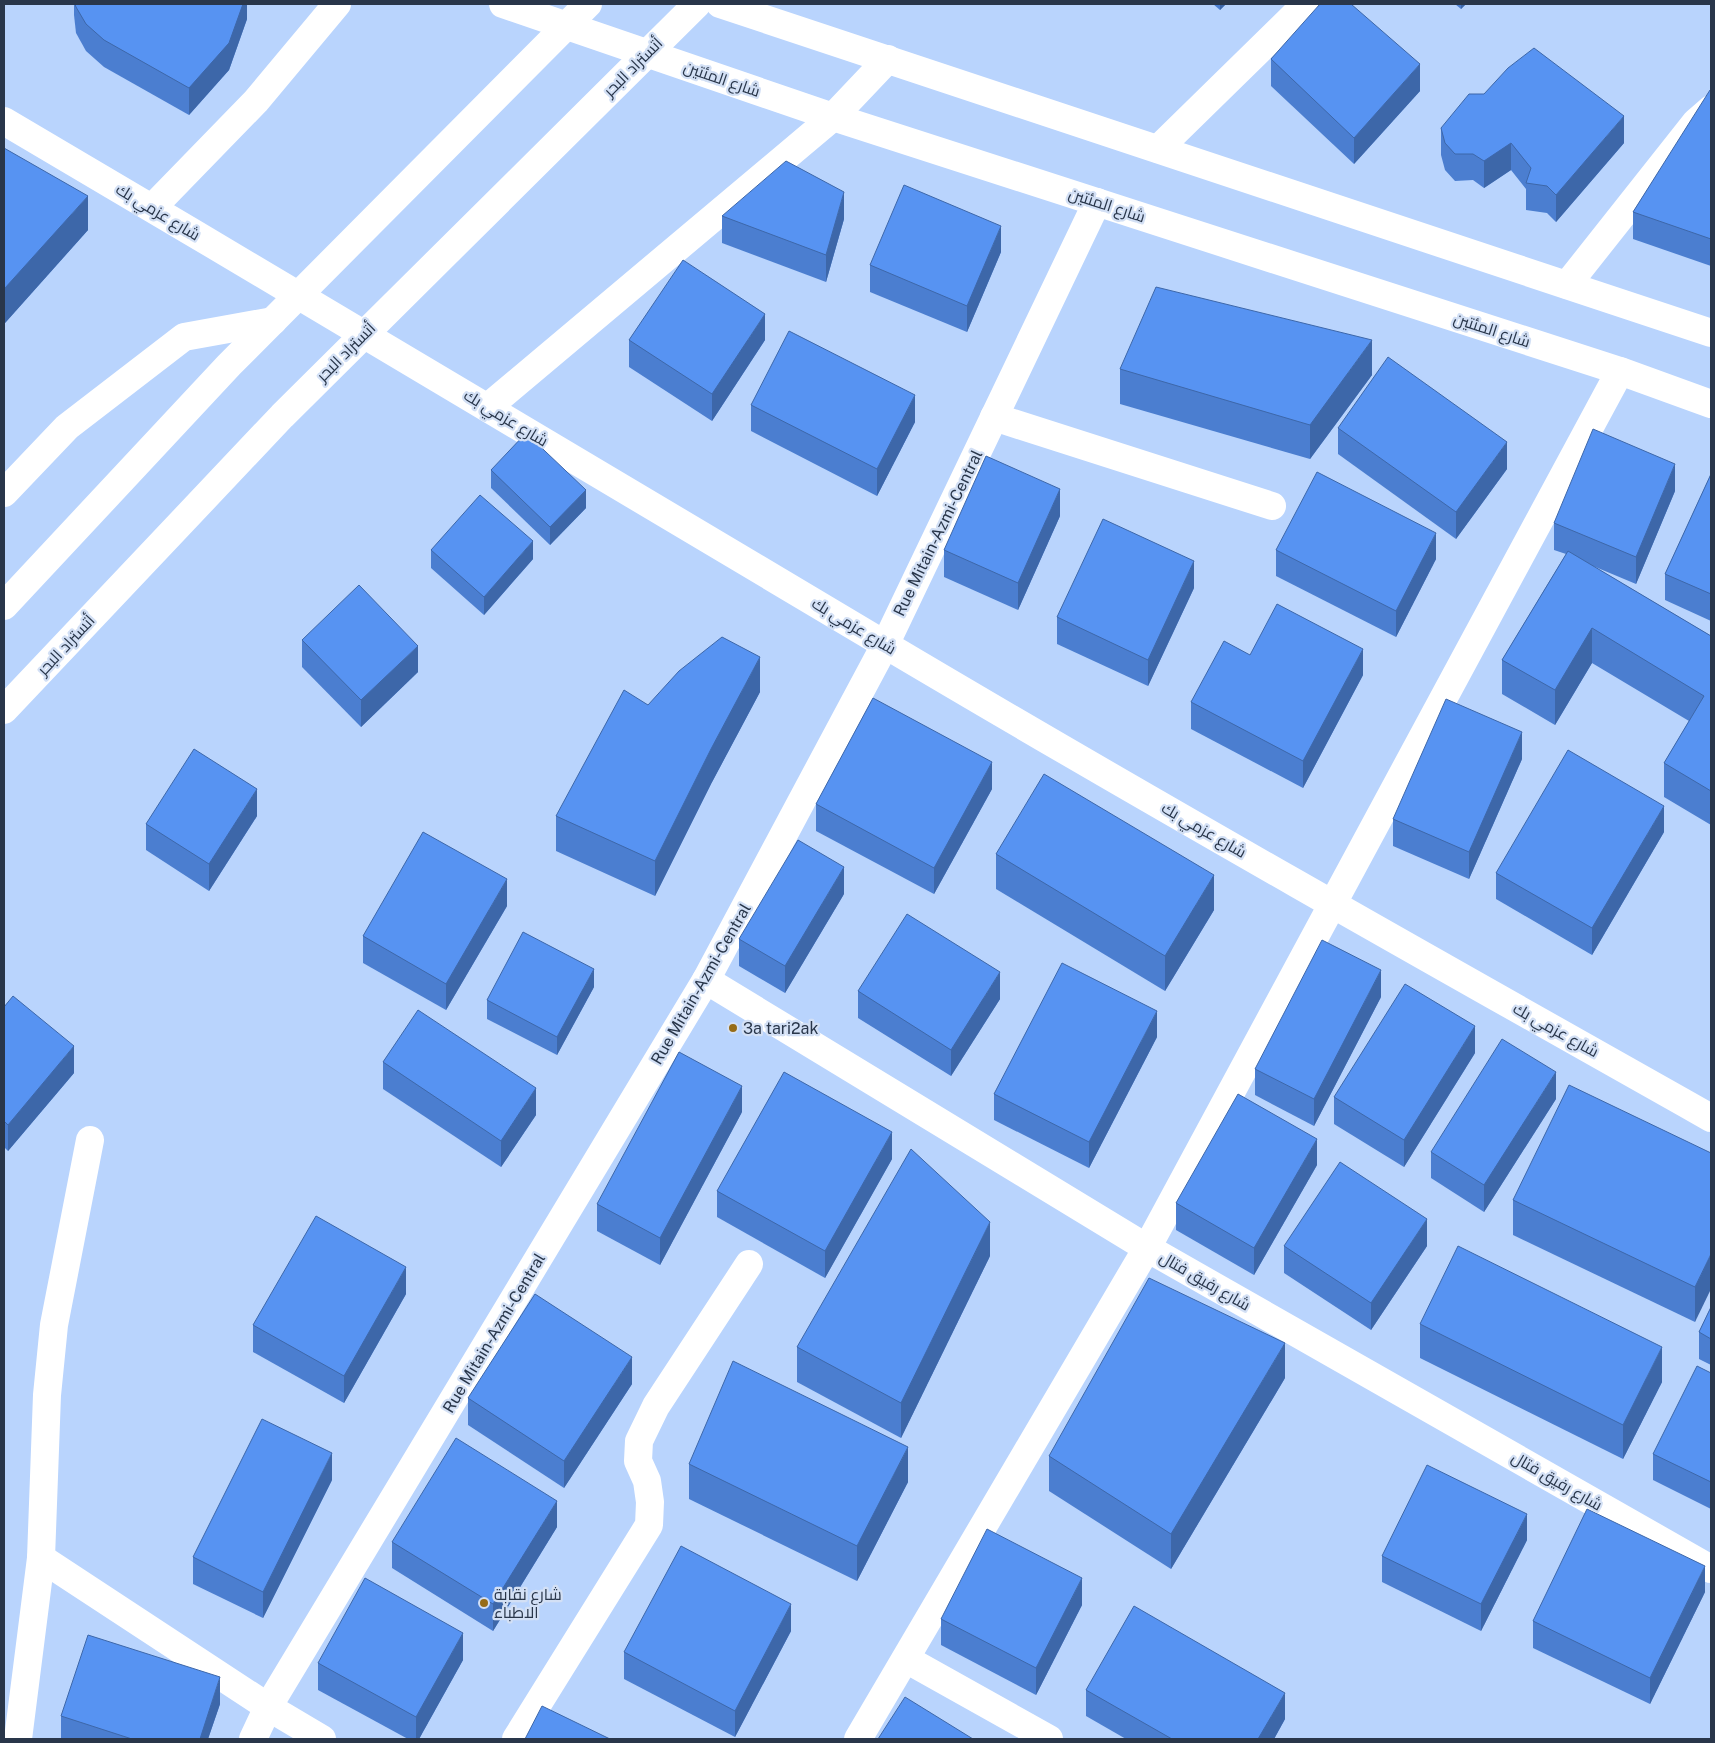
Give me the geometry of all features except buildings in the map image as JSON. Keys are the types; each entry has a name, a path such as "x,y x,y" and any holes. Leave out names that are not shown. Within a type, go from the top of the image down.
{"main road":[{"path":"152,208 256,101 337,4"},
{"name":"شارع المئتين","path":"503,4 833,118 1620,371 1711,404"},
{"path":"4,606 229,365 588,4"},
{"name":"أتستراد البحر","path":"4,710 282,416 697,4"},
{"path":"720,4 888,58 1711,333"},
{"path":"1158,149 1306,4"},
{"path":"488,408 833,118 888,58"},
{"path":"1567,285 1696,122 1711,108"},
{"name":"شارع عزمي بك","path":"4,121 885,645 1333,905 1711,1118"},
{"name":"Rue Mitain-Azmi-Central","path":"254,1739 268,1707 706,980 885,645 1097,202"},
{"path":"4,493 67,427 184,338 274,321"},
{"path":"858,1739 1147,1248 1620,371"},
{"path":"994,417 1272,506"},
{"name":"شارع رفيق فتال","path":"706,980 1147,1248 1711,1569"},
{"path":"18,1739 41,1558 47,1395 54,1326 90,1140"},
{"path":"516,1739 649,1525 650,1502 647,1481 638,1462 639,1441 656,1406 749,1264"},
{"path":"41,1558 268,1707 322,1739"},
{"path":"906,1659 1050,1739"}],"place":[{"name":"3a tari2ak","path":"733,1028"},
{"name":"شارع نقابة الاطباء","path":"484,1603"}]}
